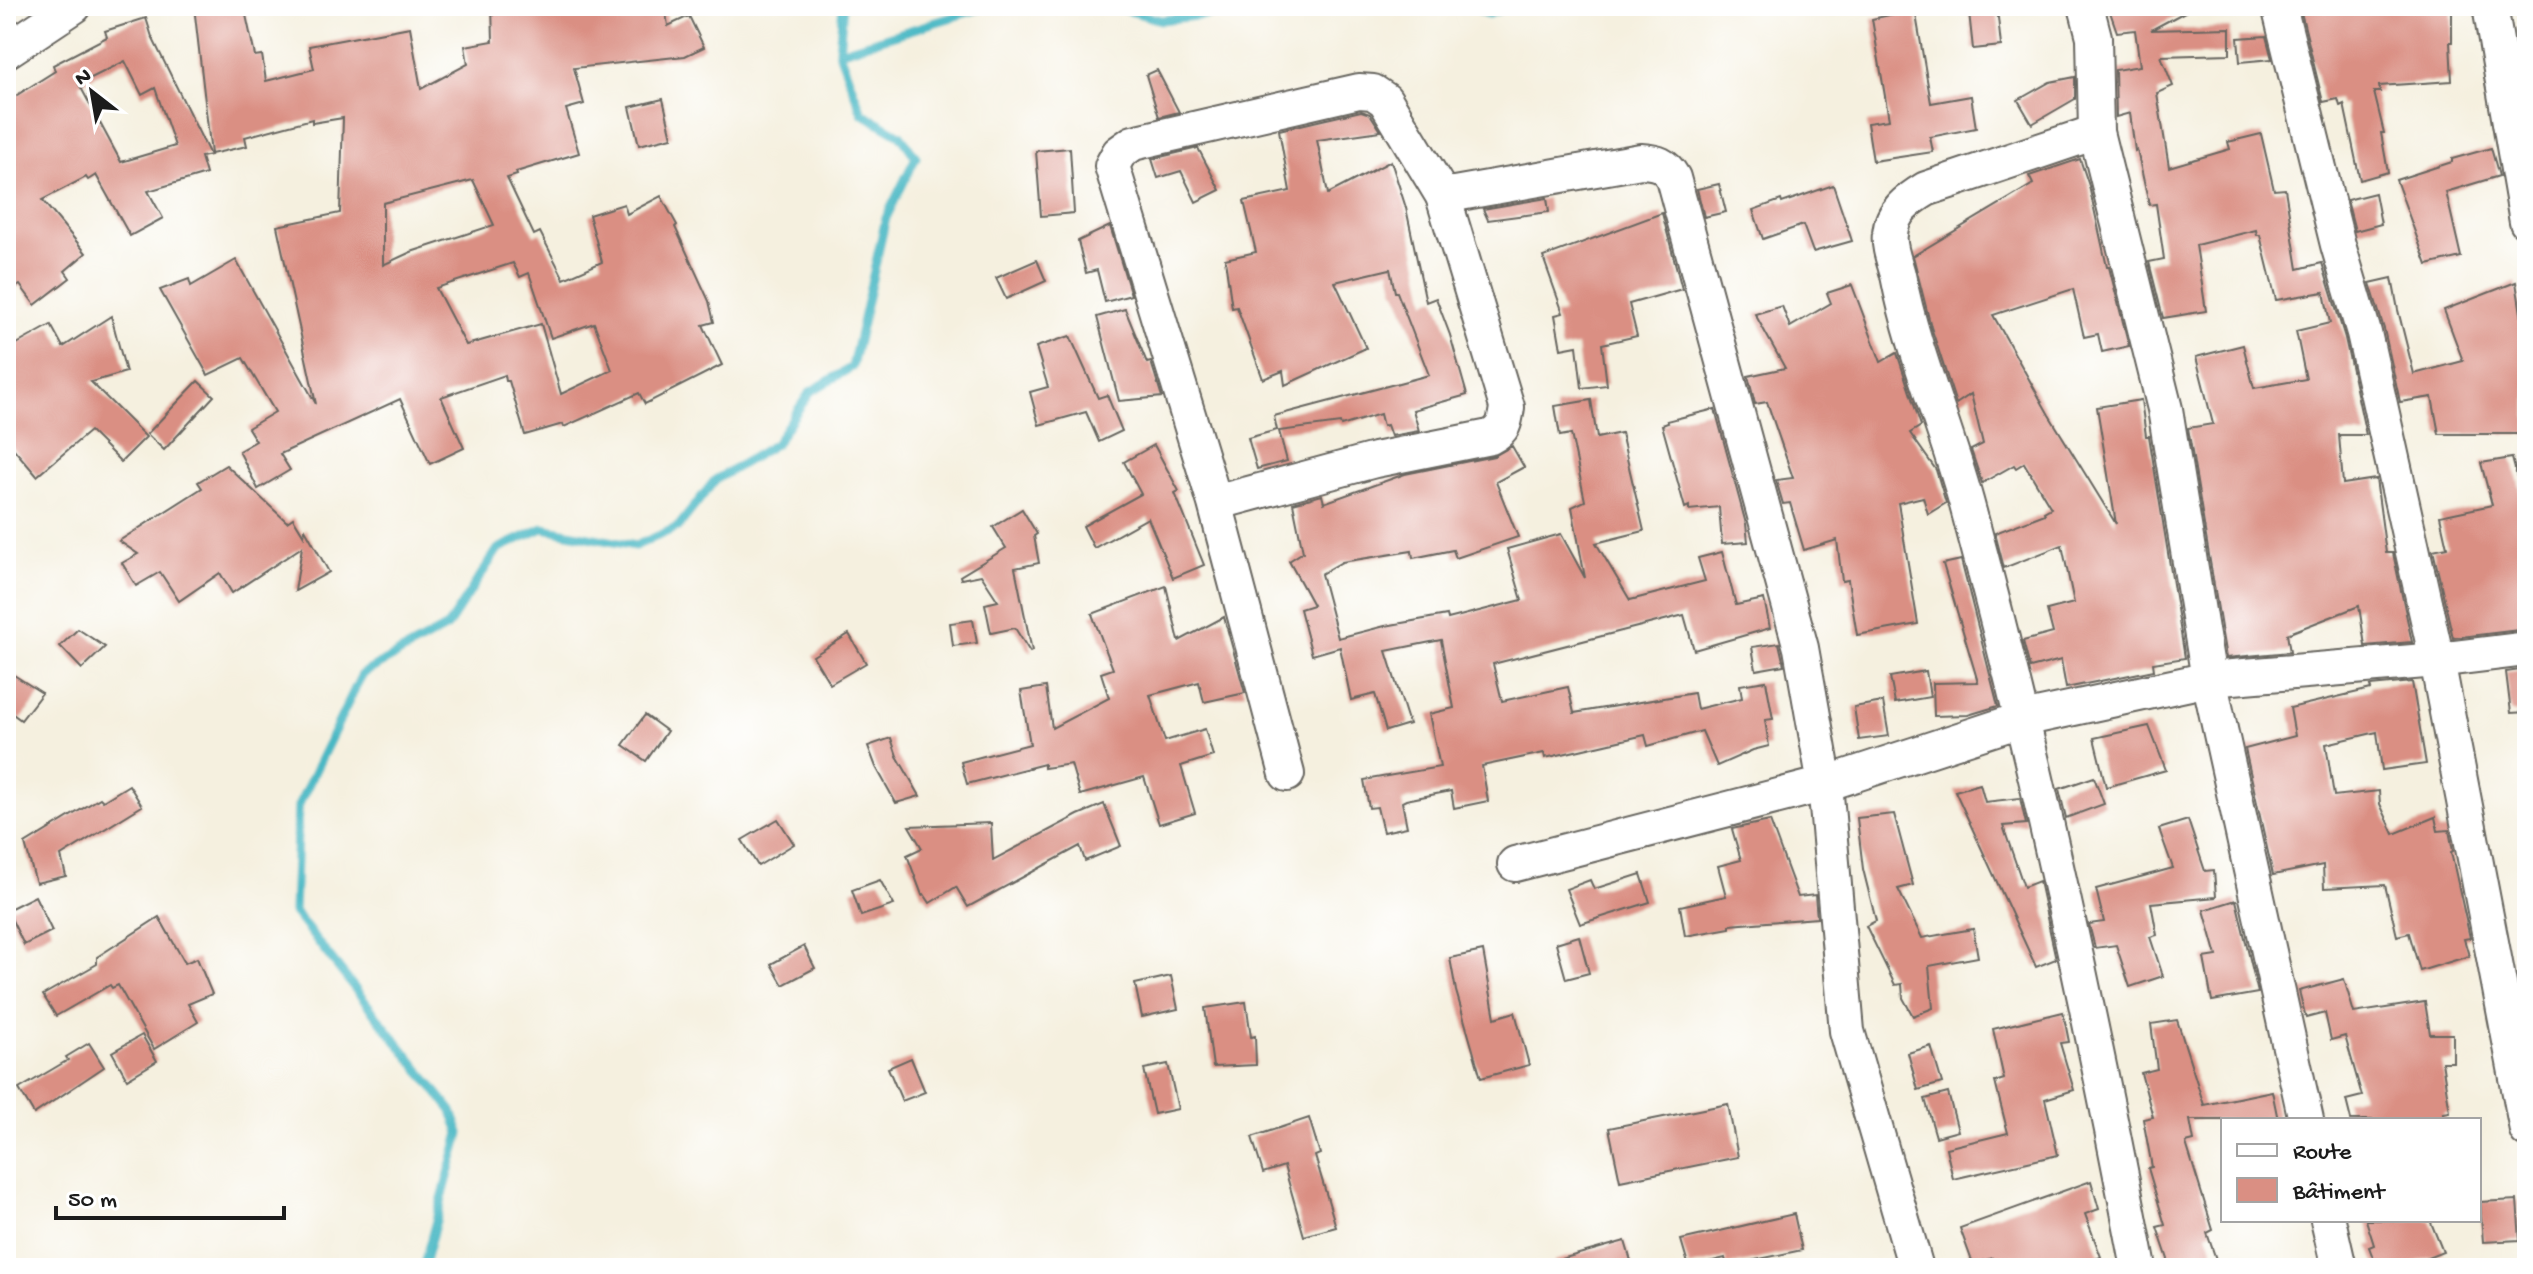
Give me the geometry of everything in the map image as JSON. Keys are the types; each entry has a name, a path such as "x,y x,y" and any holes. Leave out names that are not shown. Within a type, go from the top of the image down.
{"street":[{"path":"6,51 74,6"},
{"path":"2086,6 2094,37 2096,132 2165,409 2209,679 2306,1118"},
{"path":"2279,6 2338,245 2364,333 2437,660 2527,1130"},
{"path":"2490,6 2526,214"},
{"path":"1215,503 1375,460 1480,440 1499,433 1505,422 1507,407 1443,196 1385,100 1373,92 1359,91 1133,143 1119,153 1112,166 1215,503 1287,774"},
{"path":"2096,132 1926,189 1908,200 1896,214 1889,235 1902,299 1965,497 2023,719 2118,1157 2139,1268"},
{"path":"1443,196 1641,161 1658,162 1667,167 1673,178 1801,648 1825,784 1847,1031 1916,1268"},
{"path":"1515,864 1825,784 2023,719 2209,679 2437,660 2527,649"},
{"path":"2328,1222 2339,1268"}],"building":[{"path":"194,6 244,6 255,56 262,55 266,81 314,69 309,46 410,27 421,89 468,64 465,46 493,41 492,6 665,6 668,26 689,16 704,47 685,56 574,68 584,104 566,109 579,153 516,172 517,175 507,178 534,235 540,232 564,279 602,262 589,215 624,204 627,214 661,196 677,225 675,227 709,301 714,322 703,325 722,365 645,404 639,393 564,427 563,424 525,435 505,375 441,397 464,448 430,464 400,399 280,454 290,470 258,489 239,451 256,441 248,428 275,412 243,358 208,375 160,290 189,279 191,286 236,260 316,404 277,226 340,213 343,118 312,123 312,119 245,137 247,146 211,154","holes":["473,180 494,225 411,252 383,265 383,203","513,263 520,277 529,273 551,338 594,323 612,370 561,394 541,324 466,345 436,288"]},
{"path":"2108,6 2196,6 2151,30 2230,28 2230,54 2161,56 2173,86 2157,93 2169,167 2230,149 2228,142 2261,134 2274,190 2285,189 2298,269 2322,263 2345,338 2366,435 2339,435 2343,484 2376,479 2386,553 2393,553 2412,642 2365,646 2359,606 2287,634 2290,652 2226,658 2188,428 2213,424 2196,357 2243,345 2254,388 2306,379 2296,331 2330,323 2324,292 2276,300 2260,235 2256,230 2196,245 2206,311 2163,318 2149,262 2164,259 2156,204 2149,205 2135,151 2130,113 2116,117 2115,70 2140,66 2135,30 2117,32"},
{"path":"2444,6 2445,11 2452,11 2452,81 2379,86 2380,92 2374,92 2384,133 2381,133 2388,172 2360,180 2344,104 2340,106 2338,99 2323,102 2300,8"},
{"path":"1997,8 2001,46 1973,49 1969,12"},
{"path":"1915,9 1931,103 1971,96 1976,128 1930,137 1933,152 1873,161 1867,123 1889,120 1872,19"},
{"path":"146,18 152,37 210,155 201,157 206,174 148,191 163,218 130,236 96,175 42,200 86,253 65,271 70,278 35,305 20,285 6,293 6,102 55,71 53,65 107,37 105,31","holes":["125,61 142,95 155,88 175,146 121,162 79,84"]},
{"path":"2266,36 2272,59 2240,62 2238,38"},
{"path":"1157,70 1179,112 1159,117 1146,75"},
{"path":"2075,77 2075,99 2032,124 2018,100 2050,82"},
{"path":"663,99 672,137 639,145 630,107"},
{"path":"1361,111 1370,114 1381,131 1317,140 1328,194 1391,161 1406,208 1426,302 1436,298 1467,395 1413,410 1419,431 1391,436 1387,425 1383,426 1380,414 1341,426 1340,423 1279,431 1287,461 1257,469 1248,438 1277,430 1274,416 1429,375 1395,292 1390,269 1335,282 1366,348 1285,385 1283,371 1263,379 1237,307 1232,308 1225,259 1256,252 1244,201 1290,191 1279,130"},
{"path":"1070,148 1074,213 1041,216 1036,151"},
{"path":"1198,148 1220,190 1196,202 1181,171 1158,178 1152,159"},
{"path":"2491,148 2499,176 2446,192 2461,257 2427,265 2396,180"},
{"path":"2080,159 2129,346 2102,352 2098,334 2084,337 2073,289 1993,315 2049,415 2116,524 2097,407 2141,400 2185,658 2153,663 2154,670 2066,688 2061,660 2030,668 2023,641 2053,633 2047,610 2074,603 2062,545 2004,568 1995,533 2045,514 2051,508 2024,463 2016,468 2014,465 1982,483 1971,450 1983,444 1971,394 1956,404 1931,327 1913,256 2033,184 2029,176"},
{"path":"1719,184 1726,212 1704,217 1697,189"},
{"path":"1833,185 1852,241 1813,252 1803,225 1763,239 1753,210"},
{"path":"2375,193 2381,224 2355,231 2347,200"},
{"path":"1547,198 1549,212 1488,220 1483,209"},
{"path":"1662,213 1682,289 1629,304 1637,336 1602,344 1607,385 1582,388 1577,346 1561,349 1555,315 1563,313 1543,257"},
{"path":"1110,226 1131,295 1105,302 1097,270 1086,273 1078,241"},
{"path":"1037,260 1046,281 1006,299 996,278"},
{"path":"2392,278 2414,374 2463,361 2444,310 2516,282 2527,351 2527,434 2439,434 2432,397 2400,402 2370,283"},
{"path":"1852,285 1881,362 1897,353 1921,426 1910,433 1936,470 1946,503 1928,514 1923,497 1898,503 1918,624 1857,635 1848,580 1842,581 1837,540 1804,550 1790,503 1783,504 1776,480 1793,478 1767,402 1755,404 1748,376 1785,368 1755,314 1782,306 1790,327 1831,303 1827,293"},
{"path":"1125,309 1147,363 1151,362 1162,397 1119,401 1097,317"},
{"path":"111,316 126,372 91,382 146,437 121,462 90,431 37,476 6,440 6,350 51,325 63,347"},
{"path":"1070,336 1098,398 1107,395 1122,431 1099,442 1086,412 1039,425 1030,392 1048,387 1036,347"},
{"path":"198,381 214,396 164,450 147,434"},
{"path":"1591,400 1597,438 1621,433 1644,531 1596,543 1630,600 1705,581 1698,558 1722,552 1736,605 1764,599 1770,628 1694,650 1684,615 1493,664 1502,701 1568,687 1574,713 1694,693 1697,709 1742,698 1740,685 1766,681 1773,719 1765,720 1769,746 1717,766 1702,731 1648,746 1645,735 1545,758 1544,753 1482,766 1488,801 1454,808 1451,791 1406,800 1402,802 1407,827 1383,832 1377,807 1369,808 1364,780 1440,767 1429,714 1454,708 1441,640 1386,651 1409,724 1386,731 1375,694 1351,700 1340,647 1312,655 1300,609 1313,605 1289,561 1303,552 1293,503 1322,495 1324,503 1405,474 1494,456 1512,446 1524,467 1496,482 1518,537 1456,558 1453,550 1413,558 1412,551 1342,562 1321,574 1338,638 1447,615 1448,619 1522,600 1507,549 1561,534 1585,578 1572,507 1585,501 1571,434 1560,436 1555,406"},
{"path":"1715,409 1748,542 1722,544 1719,507 1685,508 1662,425"},
{"path":"1154,445 1179,491 1175,493 1204,565 1173,578 1148,518 1094,548 1083,526 1141,494 1124,462"},
{"path":"2512,458 2527,514 2527,629 2453,638 2433,550 2447,547 2440,516 2492,505 2481,463"},
{"path":"226,465 287,522 293,518 304,536 305,529 329,572 295,591 302,547 232,593 220,573 179,601 160,572 136,586 122,563 138,554 119,541 202,488 198,482"},
{"path":"1022,509 1037,534 1034,536 1039,563 1015,568 1030,652 1015,628 991,633 985,604 998,601 981,575 961,579 960,576 1006,548 993,527"},
{"path":"1961,560 1998,706 1968,715 1934,716 1933,683 1978,682 1943,564"},
{"path":"1166,586 1179,641 1224,617 1245,693 1204,702 1199,682 1150,695 1165,741 1205,729 1213,756 1181,766 1195,813 1159,824 1144,777 1080,795 1071,764 1044,768 1044,764 967,784 961,762 1030,744 1021,691 1046,687 1052,728 1109,698 1101,673 1113,669 1092,614"},
{"path":"973,620 977,643 953,646 950,623"},
{"path":"78,629 105,647 82,669 60,646"},
{"path":"849,634 866,663 830,684 813,656"},
{"path":"1779,643 1784,665 1756,670 1752,647"},
{"path":"2527,669 2527,712 2511,713 2506,672"},
{"path":"6,670 42,693 21,720 6,709"},
{"path":"1926,671 1930,697 1895,703 1890,677"},
{"path":"2412,682 2426,764 2382,770 2377,732 2326,744 2334,796 2379,791 2380,804 2394,834 2435,817 2438,831 2449,830 2470,938 2464,939 2469,956 2420,971 2409,933 2397,936 2385,885 2324,888 2323,865 2273,875 2245,749 2295,736 2290,708 2371,689 2370,686"},
{"path":"1883,702 1889,736 1859,740 1854,707"},
{"path":"645,715 667,731 646,761 623,745"},
{"path":"2149,726 2166,770 2106,787 2094,738"},
{"path":"891,738 897,756 920,796 896,803 868,746"},
{"path":"2094,777 2104,804 2066,818 2059,789"},
{"path":"1980,784 1985,802 2020,798 2026,824 2003,826 2024,887 2039,881 2056,959 2036,967 1955,791"},
{"path":"129,785 142,806 61,856 66,876 36,883 25,844 100,798 103,801"},
{"path":"1104,804 1121,846 1085,861 1080,846 968,907 956,887 930,903 922,895 907,855 922,848 909,826 991,823 993,860"},
{"path":"1894,814 1913,885 1898,889 1922,938 1973,929 1978,957 1929,966 1933,1008 1913,1016 1903,998 1902,984 1895,985 1866,926 1876,921 1863,869 1857,818"},
{"path":"778,819 794,844 758,866 742,840"},
{"path":"2188,820 2205,871 2214,870 2216,897 2151,903 2157,935 2150,937 2163,976 2130,987 2116,945 2095,948 2089,924 2104,922 2096,889 2173,868 2159,829"},
{"path":"1770,821 1798,897 1815,895 1817,918 1730,925 1730,928 1685,936 1680,906 1726,896 1718,866 1741,860 1732,829"},
{"path":"1641,874 1650,902 1580,924 1566,889 1590,880 1594,889"},
{"path":"880,880 894,905 861,916 852,890"},
{"path":"35,896 52,931 24,945 7,910"},
{"path":"2236,900 2258,993 2212,1001 2204,958 2217,956 2204,910"},
{"path":"159,917 185,963 197,958 212,994 188,1004 198,1022 154,1049 118,985 112,988 110,985 56,1016 43,995 97,964 97,957"},
{"path":"1579,936 1589,973 1566,979 1556,943"},
{"path":"804,946 815,968 783,985 771,964"},
{"path":"1483,951 1495,1018 1515,1012 1529,1065 1481,1078 1456,991 1450,958"},
{"path":"1171,976 1178,1009 1142,1017 1135,984"},
{"path":"2344,979 2354,1013 2425,1002 2430,1034 2453,1034 2453,1062 2442,1062 2450,1112 2443,1113 2444,1118 2350,1118 2346,1100 2362,1096 2345,1036 2331,1040 2325,1013 2306,1018 2299,991"},
{"path":"1246,1002 1251,1037 1255,1036 1256,1065 1213,1067 1205,1008"},
{"path":"2063,1012 2069,1042 2060,1043 2074,1090 2045,1099 2058,1155 1953,1179 1946,1148 2008,1133 1995,1082 2004,1079 1993,1029"},
{"path":"2177,1020 2204,1105 2272,1091 2278,1118 2190,1120 2194,1141 2186,1143 2213,1230 2207,1233 2219,1268 2171,1268 2157,1227 2165,1225 2148,1168 2152,1167 2143,1119 2153,1117 2141,1073 2157,1069 2151,1024"},
{"path":"142,1035 157,1061 127,1079 112,1052"},
{"path":"89,1043 104,1067 34,1114 19,1089 68,1060 66,1057"},
{"path":"1931,1046 1942,1083 1918,1090 1908,1053"},
{"path":"911,1058 925,1092 902,1101 888,1068"},
{"path":"1168,1064 1178,1109 1154,1114 1144,1069"},
{"path":"1948,1093 1958,1131 1936,1137 1925,1099"},
{"path":"1728,1104 1738,1157 1620,1181 1609,1128"},
{"path":"1309,1118 1320,1154 1315,1156 1336,1227 1304,1236 1284,1166 1263,1173 1252,1137"},
{"path":"2091,1181 2099,1209 2085,1214 2101,1257 2072,1268 1997,1268 1993,1258 1973,1264 1960,1228"},
{"path":"2517,1200 2520,1240 2483,1242 2481,1202"},
{"path":"1794,1214 1802,1250 1727,1266 1725,1258 1689,1267 1681,1240"},
{"path":"2367,1222 2431,1222 2443,1252 2402,1268 2377,1268 2369,1247 2374,1245"},
{"path":"1625,1241 1633,1268 1555,1268 1554,1261"}],"waterway":[{"path":"423,1268 460,1133 452,1111 294,912 298,806 362,674 447,627 498,549 543,528 635,546 678,527 715,480 775,444 810,392 852,367 886,218 916,157 900,135 862,113 839,52 843,6"},
{"path":"839,52 988,6"},
{"path":"1112,6 1161,20 1280,6"},
{"path":"1471,6 1488,14 1509,6"}]}
